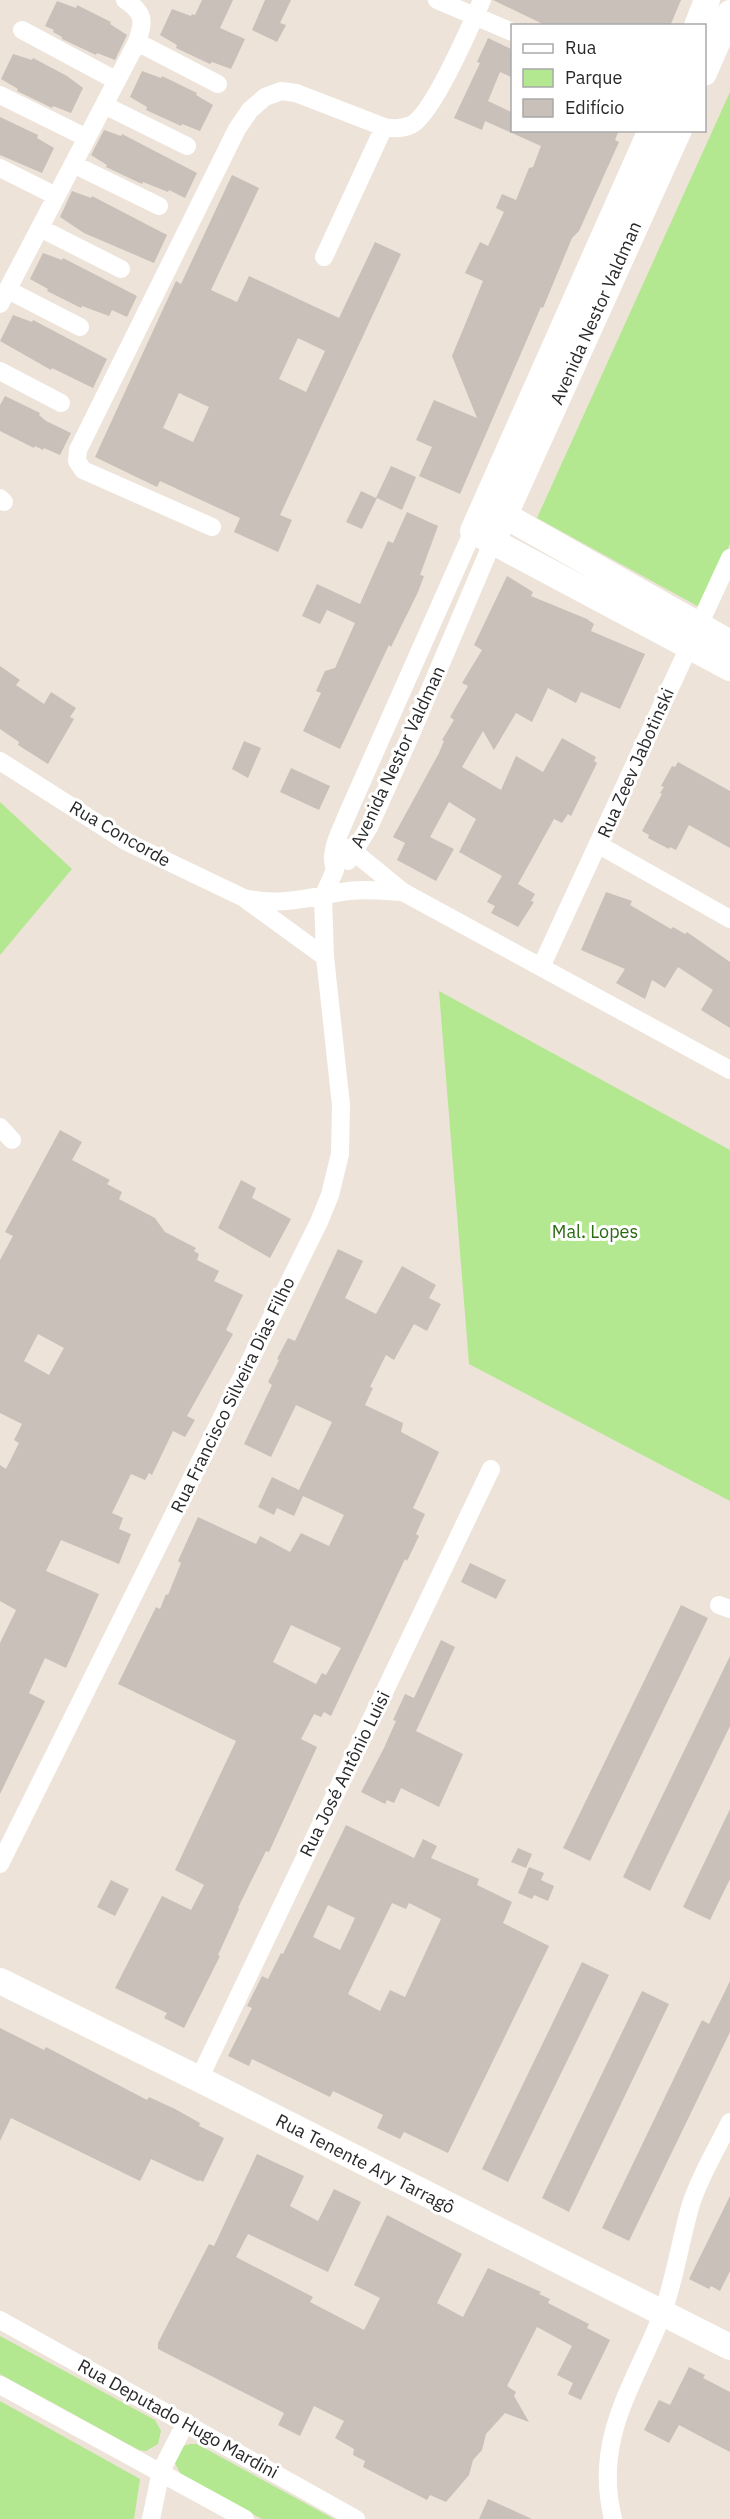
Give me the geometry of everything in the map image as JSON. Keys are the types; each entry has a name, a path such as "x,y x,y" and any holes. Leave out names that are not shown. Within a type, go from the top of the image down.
{"main road":[{"path":"698,24 708,0"},
{"path":"706,71 730,13"},
{"name":"Avenida Nestor Valdman","path":"495,510 650,132"},
{"name":"Avenida Nestor Valdman","path":"483,536 678,132"},
{"path":"495,510 694,635 730,668"},
{"path":"483,536 694,635 730,643"},
{"name":"Rua Tenente Ary Tarragô","path":"0,1981 730,2347"}],"street":[{"path":"80,327 4,297 137,42 143,23 140,13 125,0"},
{"path":"437,0 479,8 511,31"},
{"path":"212,527 95,477 84,470 77,461 78,450 237,129 250,110 265,97 281,91 296,93 384,127 397,129 412,124 424,114 479,8"},
{"path":"22,30 117,81"},
{"path":"137,42 218,84"},
{"path":"0,95 87,138"},
{"path":"104,105 187,146"},
{"path":"324,257 384,127"},
{"path":"73,164 159,206"},
{"path":"0,168 56,196"},
{"path":"40,228 121,269"},
{"path":"0,371 61,403"},
{"name":"Avenida Nestor Valdman","path":"483,536 411,734 369,827 346,864 335,870 333,858 336,842 483,536"},
{"name":"Rua Zeev Jabotinski","path":"541,967 730,560"},
{"name":"Rua Concorde","path":"0,761 127,842 244,898 325,957"},
{"path":"336,842 354,852 403,892 730,1070"},
{"path":"599,845 730,919"},
{"path":"323,897 335,870"},
{"name":"Rua Concorde","path":"244,898 278,902 323,897 344,891 403,892"},
{"name":"Rua Francisco Silveira Dias Filho","path":"0,1864 319,1222 330,1195 340,1154 341,1131 337,1053 325,957 323,897"},
{"name":"Rua José Antônio Luisi","path":"199,2079 491,1470"},
{"path":"609,2513 609,2461 619,2409 662,2314 692,2202 730,2121"},
{"name":"Rua Deputado Hugo Mardini","path":"0,2320 356,2519"},
{"path":"0,2385 161,2471 245,2519"},
{"path":"151,2519 161,2471 186,2422"}],"green space":[{"path":"730,92 730,544 701,608 537,518"},
{"path":"0,802 72,869 0,955"},
{"name":"Mal. Lopes","path":"439,991 730,1150 730,1501 469,1364"},
{"path":"0,2336 155,2420 161,2431 158,2444 146,2451 139,2450 0,2374"},
{"path":"0,2401 140,2479 134,2519 0,2519"},
{"path":"197,2444 334,2519 262,2519 181,2475 175,2463 183,2446"}],"building":[{"path":"202,0 233,0 220,28 245,39 231,69 212,62 210,64 176,48 177,45 160,35 172,9 191,16 195,15"},
{"path":"265,0 291,0 280,23 286,25 277,42 252,30"},
{"path":"493,0 681,0 671,24 543,24"},
{"path":"57,1 76,8 77,5 111,22 110,24 127,35 115,60 97,53 96,55 62,39 53,32 54,30 45,26"},
{"path":"488,38 511,49 511,77 500,72 488,101 511,112 511,132 618,132 615,140 619,142 579,231 572,238 460,494 419,476 432,447 416,440 434,400 477,418 452,356 483,281 465,273 480,242 488,246 504,212 496,208 502,194 516,200 541,146 485,121 482,130 454,118 480,63 477,62"},
{"path":"13,54 32,60 33,58 67,76 83,88 71,113 53,106 52,108 17,91 18,89 1,79"},
{"path":"142,71 161,78 162,76 197,93 196,95 213,105 200,131 182,124 181,126 146,110 147,107 130,97"},
{"path":"0,117 38,135 37,138 54,148 42,173 0,155"},
{"path":"104,130 121,136 122,134 197,173 185,198 169,190 168,192 143,182 142,184 106,167 107,165 91,155"},
{"path":"232,175 259,188 211,290 237,302 249,276 339,318 375,242 401,254 280,515 292,520 278,552 234,532 240,518 160,481 157,487 95,457 176,281 181,284","holes":["298,338 325,351 306,392 279,379","179,393 209,407 193,442 163,428"]},
{"path":"72,191 91,198 92,196 167,235 154,263 84,233 60,217"},
{"path":"43,253 62,260 63,258 137,296 127,317 112,310 109,316 82,306 81,308 47,291 48,289 30,279"},
{"path":"13,315 32,322 33,320 107,359 93,388 52,368 51,370 0,341"},
{"path":"5,396 40,413 39,415 46,421 71,433 60,455 44,448 43,450 35,446 34,448 0,431 0,405"},
{"path":"391,466 416,477 402,510 377,498 362,529 346,522 361,491 376,498"},
{"path":"407,512 438,526 420,575 424,576 340,749 303,731 321,693 316,691 325,671 335,668 355,623 327,610 320,624 302,616 317,584 360,604 388,541 393,543"},
{"path":"507,576 533,592 531,596 587,619 594,624 591,631 645,654 620,709 581,692 576,703 548,688 532,722 516,713 494,750 483,731 462,767 501,790 516,756 543,772 562,738 596,757 594,761 597,763 571,816 568,814 562,823 554,819 518,884 535,894 531,901 534,902 518,927 491,913 495,906 487,902 502,876 459,852 476,819 449,802 430,837 454,849 436,881 397,860 405,843 393,837 439,753 444,741 442,740 454,720 450,717 468,686 462,683 482,650 474,645"},
{"path":"0,666 20,680 16,685 44,704 51,692 76,708 70,717 74,719 48,764 18,745 19,742 0,729"},
{"path":"244,741 261,748 248,778 232,769"},
{"path":"678,762 730,791 730,848 689,825 676,850 670,847 669,849 648,838 649,835 642,831 662,794 660,793 664,787 661,786 672,766 675,767"},
{"path":"291,768 330,786 319,810 280,792"},
{"path":"606,892 632,901 630,905 671,929 673,927 685,934 687,932 730,962 730,1028 701,1010 713,990 678,967 665,988 652,980 645,999 616,983 625,969 581,950"},
{"path":"60,1130 82,1142 72,1160 110,1180 107,1184 122,1192 119,1199 155,1218 165,1232 196,1248 194,1251 199,1254 197,1260 219,1271 214,1281 243,1295 226,1330 233,1334 187,1416 195,1420 185,1437 173,1431 152,1475 149,1473 145,1480 131,1474 112,1513 123,1518 119,1529 131,1534 119,1564 61,1540 46,1571 99,1594 66,1668 45,1658 29,1693 45,1701 0,1794 0,1643 16,1610 0,1601 0,1465 6,1469 19,1443 14,1440 22,1424 0,1413 0,1260 13,1236 5,1232","holes":["38,1334 64,1348 49,1375 24,1361"]},
{"path":"241,1180 256,1188 252,1198 291,1219 270,1258 218,1228"},
{"path":"338,1249 363,1261 345,1298 376,1314 402,1266 436,1285 429,1298 441,1304 427,1331 414,1324 394,1360 386,1355 370,1387 373,1388 365,1405 403,1423 401,1432 439,1452 413,1508 425,1514 416,1534 419,1536 407,1561 405,1559 331,1716 324,1712 321,1717 314,1714 301,1739 317,1747 269,1852 266,1851 238,1908 218,1955 220,1956 184,2028 164,2018 167,2013 115,1988 162,1896 191,1910 204,1885 175,1870 236,1741 118,1684 156,1607 160,1609 166,1594 168,1595 181,1563 178,1561 198,1517 256,1544 260,1536 290,1552 301,1533 329,1546 344,1515 303,1496 294,1516 277,1508 274,1515 258,1507 272,1477 299,1490 332,1422 296,1405 271,1457 244,1444 272,1385 268,1382 279,1360 277,1359 288,1338 295,1341","holes":["291,1625 341,1648 326,1675 322,1673 316,1684 273,1662"]},
{"path":"470,1563 506,1580 496,1599 461,1582"},
{"path":"681,1605 708,1618 590,1861 563,1848"},
{"path":"441,1640 455,1647 416,1731 463,1754 439,1807 401,1788 394,1803 387,1800 385,1804 361,1792 384,1748 405,1694 414,1698"},
{"path":"730,1656 730,1726 650,1891 623,1877"},
{"path":"730,1809 730,1879 710,1920 683,1907"},
{"path":"346,1825 414,1858 423,1839 437,1846 431,1858 479,1879 477,1885 512,1902 503,1923 549,1946 448,2153 404,2132 400,2139 377,2128 383,2115 333,2091 330,2097 252,2059 249,2066 228,2056 252,2008 247,2006 262,1976 268,1979 281,1953 283,1954","holes":["392,1903 406,1909 409,1903 441,1919 405,1997 390,1990 380,2011 348,1994","328,1905 355,1918 340,1950 313,1937"]},
{"path":"518,1848 532,1854 526,1868 511,1862"},
{"path":"529,1867 544,1873 541,1880 554,1886 548,1901 534,1895 532,1899 518,1893"},
{"path":"111,1880 129,1889 115,1916 97,1907"},
{"path":"582,1962 609,1975 508,2182 482,2169"},
{"path":"730,1981 730,2032 629,2241 602,2228 702,2020 709,2024"},
{"path":"642,1991 669,2004 569,2212 542,2198"},
{"path":"0,2028 44,2050 46,2047 147,2100 149,2097 175,2109 200,2123 199,2126 224,2138 203,2182 151,2159 140,2181 11,2118 0,2141"},
{"path":"257,2154 304,2176 290,2206 318,2221 334,2189 361,2202 328,2272 248,2234 236,2257 313,2297 310,2302 364,2330 380,2298 354,2285 387,2215 462,2254 437,2303 463,2317 488,2268 541,2292 539,2294 550,2299 548,2303 589,2324 587,2328 610,2340 581,2400 568,2394 573,2383 557,2375 572,2346 537,2327 507,2386 516,2392 514,2396 529,2422 505,2413 486,2434 482,2450 473,2460 469,2475 446,2502 430,2495 427,2500 363,2467 365,2461 353,2455 354,2449 335,2438 344,2421 314,2406 300,2436 278,2425 284,2413 158,2349 158,2343 209,2244 214,2246"},
{"path":"730,2196 730,2271 720,2291 711,2286 709,2289 689,2279"},
{"path":"689,2367 705,2375 703,2378 730,2392 730,2452 679,2425 669,2443 644,2430 659,2400 670,2405"},
{"path":"488,2499 532,2519 479,2519"}]}
